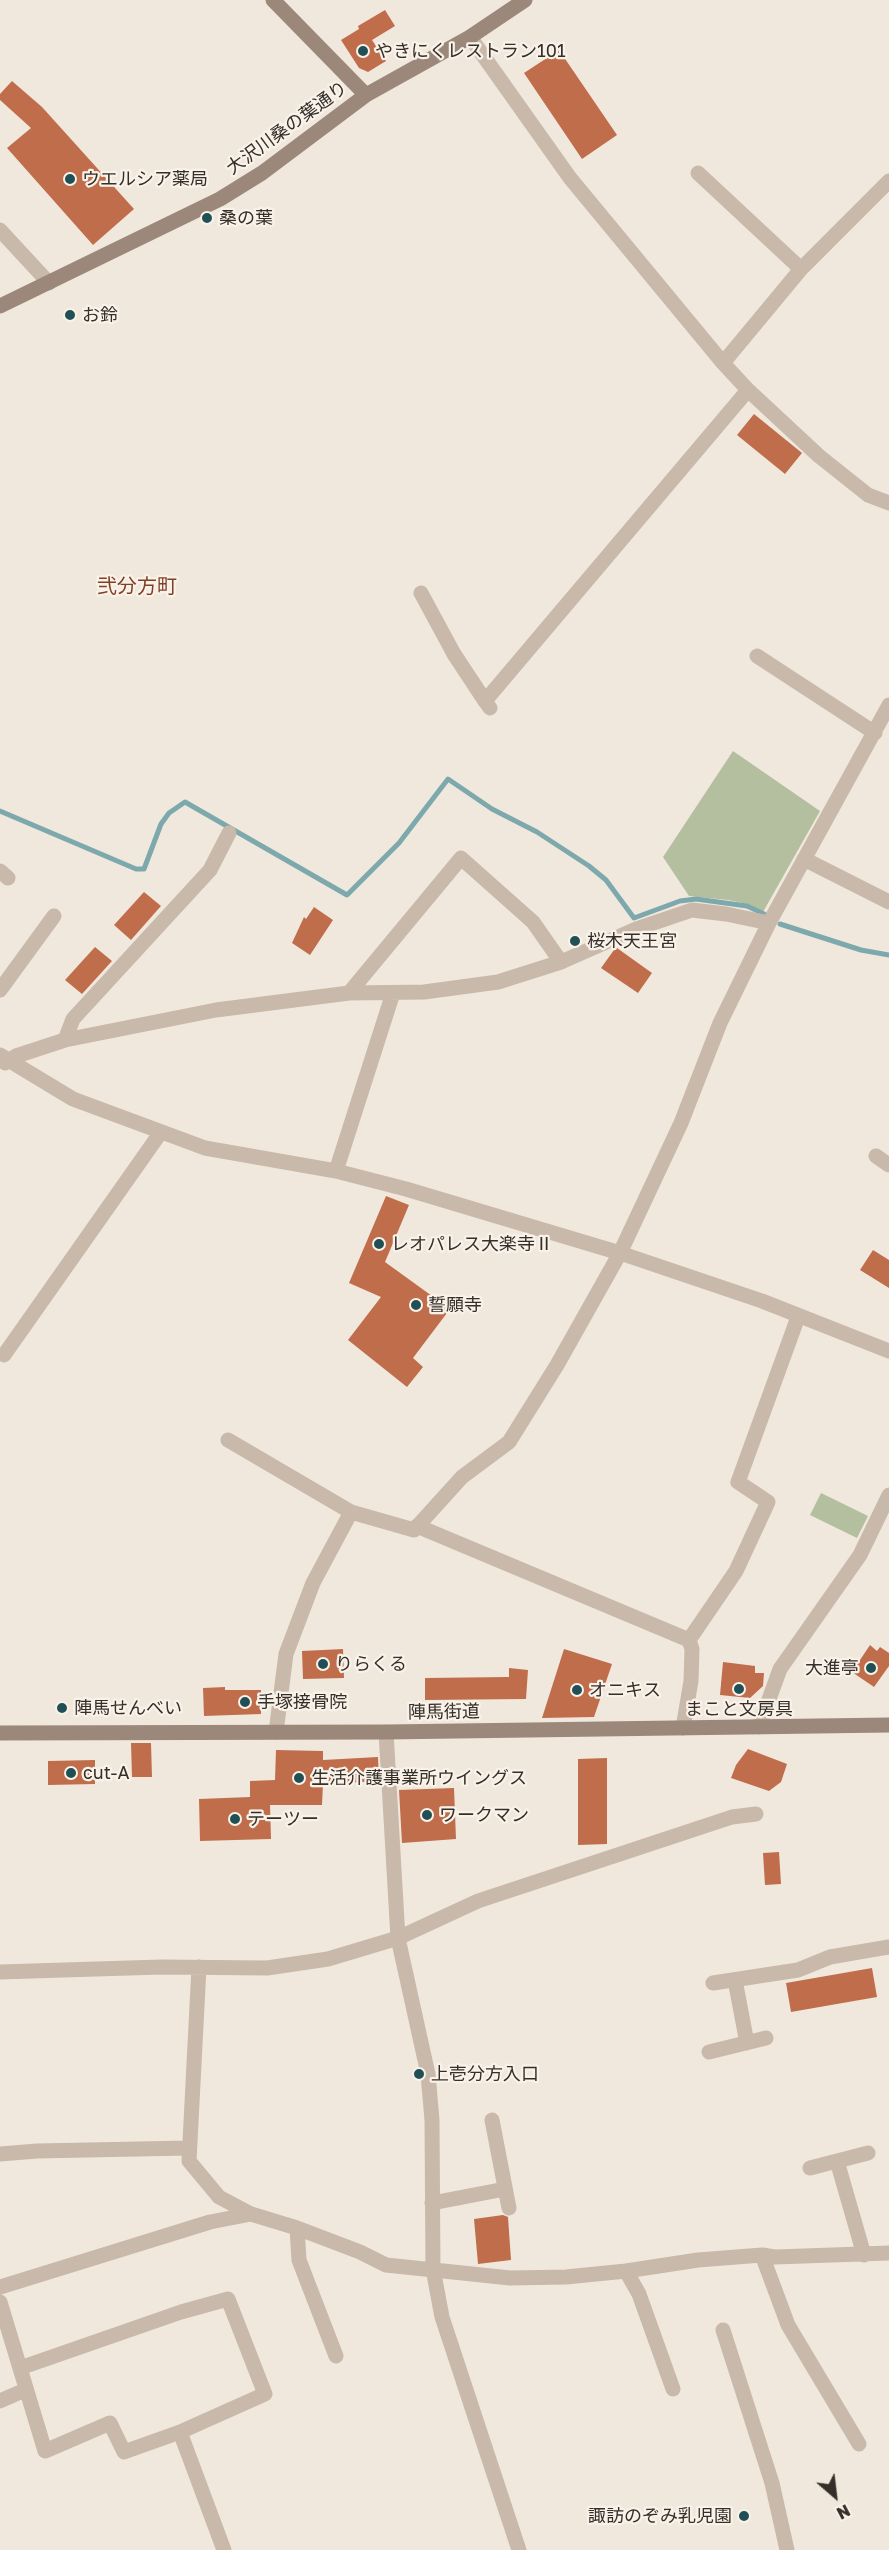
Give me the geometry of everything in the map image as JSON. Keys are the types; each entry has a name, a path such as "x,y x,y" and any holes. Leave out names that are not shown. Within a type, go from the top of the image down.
{"main road":[{"path":"273,0 366,95"},
{"name":"大沢川桑の葉通り","path":"0,306 220,199 262,173 366,95 470,37 525,0"},
{"name":"陣馬街道","path":"0,1733 386,1732 889,1725"}],"street":[{"path":"470,37 570,177 723,363 748,390 819,456 868,495 889,503"},
{"path":"698,173 801,269"},
{"path":"723,363 801,269 889,181"},
{"path":"0,230 49,283"},
{"path":"421,593 441,631 487,704 748,390"},
{"path":"757,656 875,733"},
{"path":"228,1440 351,1512 414,1530 462,1477 508,1442 557,1365 620,1253 681,1123 720,1023 769,924 889,705"},
{"path":"65,1040 73,1019 210,870 229,833"},
{"path":"349,993 461,858 533,922 561,962"},
{"path":"804,860 889,902"},
{"path":"4,1060 65,1040 216,1010 349,993 424,992 498,982 561,962 636,929 692,910 726,914 769,924"},
{"path":"0,990 54,916"},
{"path":"336,1171 393,993"},
{"path":"4,1060 73,1099 205,1148 336,1171 406,1189 620,1253 762,1301 798,1317 889,1350"},
{"path":"4,1355 161,1132"},
{"path":"876,1156 889,1165"},
{"path":"689,1640 736,1571 768,1502 738,1482 798,1317"},
{"path":"759,1727 780,1669 860,1555 889,1495"},
{"path":"276,1732 286,1654 313,1583 351,1512"},
{"path":"417,1526 689,1640 692,1649 691,1681 683,1728"},
{"path":"386,1732 398,1938 428,2074 432,2120 433,2269 442,2317 519,2550"},
{"path":"0,1972 199,1967 267,1968 328,1959 398,1938 478,1901 721,1820 756,1814"},
{"path":"713,1983 798,1970 830,1956 889,1947"},
{"path":"199,1967 189,2161 219,2197 251,2214 297,2228 360,2252 386,2265 510,2278 566,2277 698,2260 762,2255 775,2257 889,2253"},
{"path":"735,1980 747,2043"},
{"path":"709,2052 766,2038"},
{"path":"492,2120 508,2208"},
{"path":"0,2154 37,2151 189,2148"},
{"path":"810,2168 868,2153"},
{"path":"837,2161 864,2254"},
{"path":"432,2203 505,2189"},
{"path":"0,2287 210,2222 251,2214"},
{"path":"297,2228 299,2260 336,2356"},
{"path":"762,2255 788,2325 859,2444"},
{"path":"626,2271 639,2294 673,2389"},
{"path":"0,2302 45,2451 110,2423 124,2452 180,2432 265,2394 228,2299 20,2368"},
{"path":"723,2330 772,2483 787,2550"},
{"path":"0,2401 25,2390"},
{"path":"180,2432 224,2550"}],"green space":[{"path":"733,751 820,811 763,912 748,904 689,896 663,857"},
{"path":"821,1493 868,1516 857,1538 810,1515"}],"building":[{"name":"やきにくレストラン101","path":"385,10 395,26 372,40 386,61 368,72 359,68 341,40 359,29 358,26"},
{"path":"559,50 617,135 582,159 524,73"},
{"name":"ウエルシア薬局","path":"12,81 42,107 134,209 93,245 7,148 31,128 0,100 0,94"},
{"path":"754,414 802,453 785,474 737,435"},
{"path":"144,892 161,906 131,940 114,925"},
{"path":"314,907 333,920 310,955 292,943 304,917 306,919"},
{"path":"95,947 112,961 82,994 65,980"},
{"path":"617,948 652,973 638,993 601,968"},
{"path":"386,1196 409,1205 385,1262 450,1309 413,1358 423,1367 407,1387 348,1340 381,1297 349,1283"},
{"path":"873,1250 889,1260 889,1288 860,1270"},
{"path":"870,1645 877,1651 880,1647 889,1653 889,1666 874,1687 852,1672"},
{"name":"りらくる","path":"343,1649 344,1678 303,1679 302,1651"},
{"name":"オニキス","path":"564,1649 612,1664 594,1717 542,1718"},
{"path":"723,1662 755,1666 755,1673 764,1673 763,1686 750,1698 720,1695"},
{"path":"509,1668 528,1670 526,1699 425,1700 425,1678 509,1677"},
{"path":"225,1687 225,1690 261,1690 261,1714 204,1716 203,1688"},
{"path":"131,1743 151,1743 152,1777 132,1777"},
{"path":"748,1749 787,1764 781,1782 769,1791 731,1778 736,1765"},
{"path":"276,1750 323,1751 323,1760 378,1757 379,1781 323,1784 322,1805 270,1805 271,1839 200,1841 199,1799 250,1797 250,1781 275,1780"},
{"path":"607,1758 607,1844 578,1845 578,1759"},
{"name":"cut-A","path":"95,1760 95,1784 48,1785 48,1761"},
{"name":"ワークマン","path":"454,1788 456,1839 402,1843 399,1790"},
{"path":"779,1852 781,1884 765,1885 763,1853"},
{"path":"872,1968 877,1997 791,2012 786,1983"},
{"path":"503,2215 508,2217 511,2260 478,2264 474,2219"}],"waterway":[{"path":"0,811 136,869 144,869 161,824 169,813 185,802 347,895 399,843 448,779 492,809 537,832 589,866 606,880 634,918 680,901 696,899 747,906 764,914"},
{"path":"780,924 861,950 889,955"}],"place":[{"name":"やきにくレストラン101","path":"363,51"},
{"name":"ウエルシア薬局","path":"70,179"},
{"name":"桑の葉","path":"207,218"},
{"name":"お鈴","path":"70,315"},
{"name":"桜木天王宮","path":"575,941"},
{"name":"レオパレス大楽寺Ⅱ","path":"379,1244"},
{"name":"誓願寺","path":"416,1305"},
{"name":"りらくる","path":"323,1664"},
{"name":"大進亭","path":"871,1668"},
{"name":"まこと文房具","path":"739,1689"},
{"name":"オニキス","path":"577,1690"},
{"name":"手塚接骨院","path":"245,1702"},
{"name":"陣馬せんべい","path":"62,1708"},
{"name":"cut-A","path":"71,1773"},
{"name":"生活介護事業所ウイングス","path":"299,1778"},
{"name":"ワークマン","path":"427,1815"},
{"name":"テーツー","path":"235,1819"},
{"name":"上壱分方入口","path":"419,2074"},
{"name":"諏訪のぞみ乳児園","path":"744,2516"}],"district":[{"name":"弐分方町","path":"137,587"}]}
